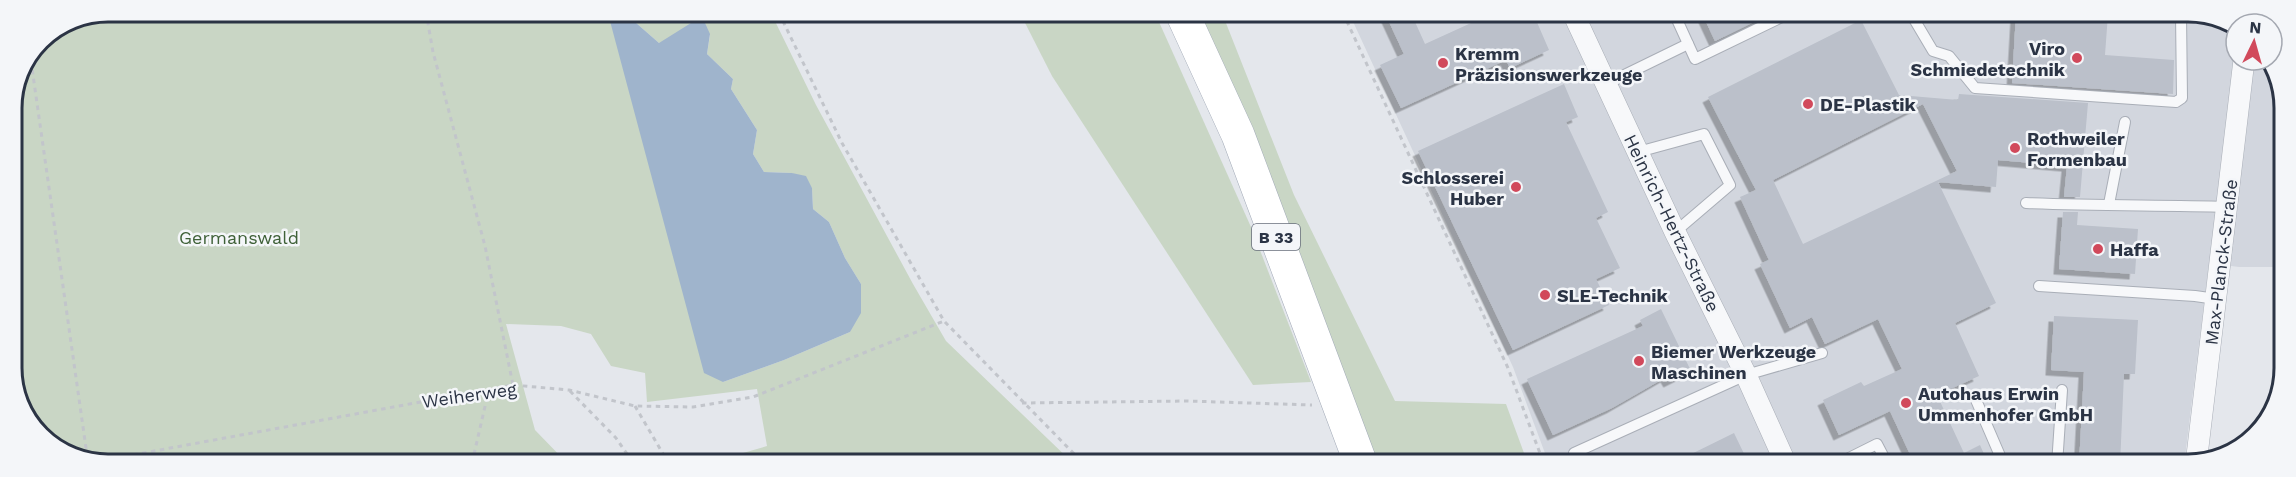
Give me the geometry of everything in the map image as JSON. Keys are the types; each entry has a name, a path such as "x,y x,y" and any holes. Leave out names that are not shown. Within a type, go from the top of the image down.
{"main road":[{"name":"B 33","path":"1186,22 1238,135 1357,454"}],"street":[{"name":"Heinrich-Hertz-Straße","path":"1579,22 1675,232 1746,375 1781,454"},
{"name":"Max-Planck-Straße","path":"2197,454 2243,72"}],"lane":[{"path":"1678,22 1695,58 1773,22"},
{"path":"1916,22 1933,51 1949,56 1975,88 2176,102 2182,98 2181,22"},
{"path":"1606,84 1688,44"},
{"path":"2109,204 2125,122"},
{"path":"1638,152 1704,134 1730,185 1675,232"},
{"path":"2026,202 2087,206 2109,204 2227,207"},
{"path":"2039,286 2216,299"},
{"path":"1574,453 1746,375 1822,352"},
{"path":"2057,454 2062,390"},
{"path":"1976,400 1999,454"},
{"path":"1857,454 1877,444 1882,454"}],"path":[{"path":"428,22 433,52 485,246 513,385"},
{"path":"783,22 842,143 944,321 1074,454"},
{"path":"1347,22 1508,368 1540,454"},
{"path":"32,69 88,452"},
{"name":"Weiherweg","path":"133,454 513,385 569,390 635,406 693,407 753,397 944,321"},
{"path":"474,454 489,389"},
{"path":"569,390 616,438 627,454"},
{"path":"1022,403 1187,401 1339,406"},
{"path":"635,406 663,454"}],"shaded area":[{"path":"1353,22 2187,22 2204,24 2224,31 2224,72 2265,72 2272,92 2274,109 2274,267 2239,267 2209,263 2185,454 1545,454 1513,367"}],"green space":[{"name":"Germanswald","path":"109,22 629,22 723,382 784,360 850,332 861,284 845,258 829,222 813,209 812,188 792,173 764,172 753,154 757,130 731,89 733,79 707,54 710,35 659,43 635,22 775,22 816,105 946,341 1064,454 743,454 767,446 757,389 647,402 645,373 611,366 591,334 561,326 506,324 535,430 558,454 109,454 81,450 61,440 40,421 34,411 24,385 22,368 23,103 25,87 40,56 66,34 81,27"},
{"path":"1025,22 1159,22 1251,227 1311,382 1253,385 1052,76"},
{"path":"1198,22 1226,22 1294,195 1395,401 1506,404 1524,454 1372,454"}],"water":[{"path":"610,22 635,22 659,43 691,23 705,23 710,34 707,54 733,79 731,89 757,130 753,154 764,172 806,176 812,188 813,209 829,222 845,258 861,284 861,313 850,332 784,360 723,382 704,373"}],"building":[{"name":"Kremm Präzisionswerkzeuge","path":"1389,22 1415,22 1425,44 1473,22 1537,22 1549,50 1510,68 1506,60 1401,108 1380,65 1404,54"},
{"path":"1706,22 1754,22 1715,41"},
{"path":"1857,22 1862,22 1899,95 1958,100 1959,94 2088,103 2080,197 2064,197 2067,166 1998,160 1996,187 1938,182 1996,303 1955,323 1979,376 1937,395 1964,453 1980,445 1984,454 1910,454 1890,411 1839,435 1823,400 1861,382 1864,386 1902,369 1878,319 1825,344 1812,317 1790,328 1760,264 1769,260 1740,197 1756,190 1708,97","holes":["1923,104 1957,171 1803,244 1773,180"]},
{"name":"Viro Schmiedetechnik","path":"2016,22 2107,22 2105,55 2174,60 2173,94 2012,83"},
{"path":"1564,84 1578,117 1566,122 1608,212 1596,218 1620,268 1596,279 1609,305 1513,350 1418,151"},
{"name":"Haffa","path":"2063,212 2078,212 2077,225 2138,229 2135,274 2059,269"},
{"path":"1661,309 1691,371 1669,382 1666,377 1612,408 1553,435 1527,379 1643,326 1640,320"},
{"path":"2054,316 2138,320 2135,374 2124,374 2120,454 2080,454 2084,372 2051,370"},
{"path":"1734,433 1744,454 1691,454"}],"place":[{"name":"Viro Schmiedetechnik","path":"2077,58"},
{"name":"Kremm Präzisionswerkzeuge","path":"1443,63"},
{"name":"DE-Plastik","path":"1808,104"},
{"name":"Rothweiler Formenbau","path":"2015,148"},
{"name":"Schlosserei Huber","path":"1516,187"},
{"name":"Haffa","path":"2098,249"},
{"name":"SLE-Technik","path":"1545,295"},
{"name":"Biemer Werkzeuge Maschinen","path":"1639,361"},
{"name":"Autohaus Erwin Ummenhofer GmbH","path":"1906,403"}]}
